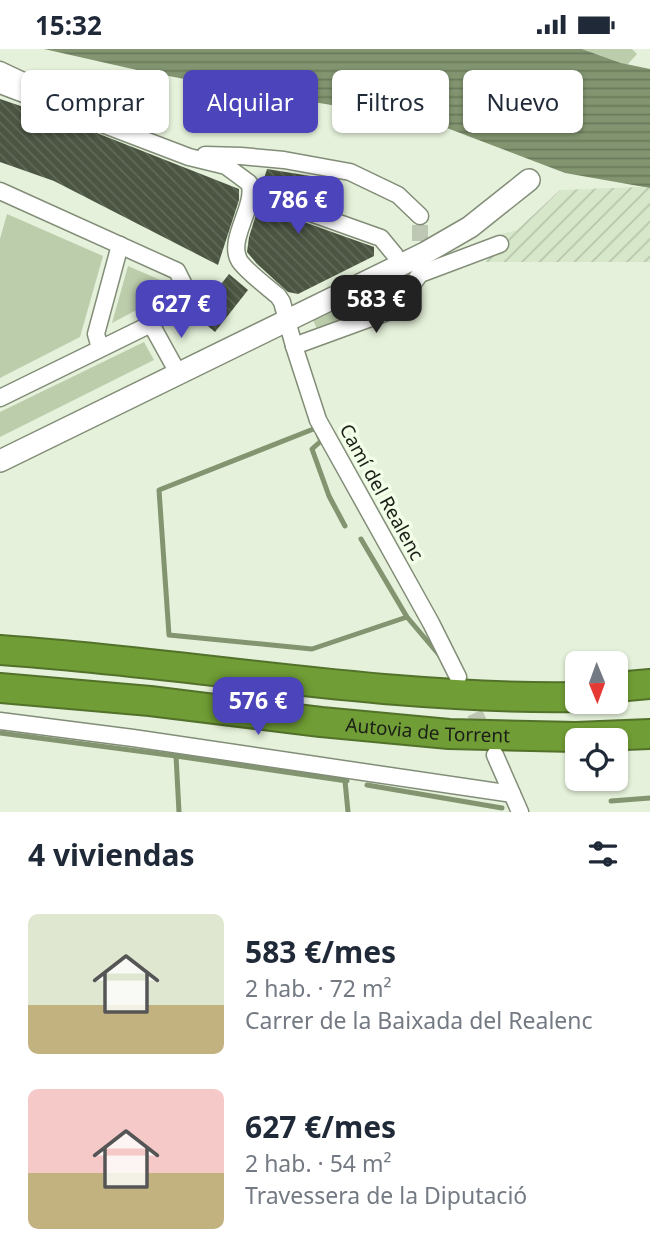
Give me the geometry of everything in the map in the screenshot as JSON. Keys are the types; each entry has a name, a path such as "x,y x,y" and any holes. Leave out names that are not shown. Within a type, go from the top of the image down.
{"highway":[{"name":"Autovia de Torrent","path":"0,650 80,655 352,687 521,698 565,697"},
{"path":"628,686 650,684"},
{"name":"Autovia de Torrent","path":"0,688 150,701 321,722 449,734 576,737 650,734"},
{"path":"628,702 650,701"}],"street":[{"path":"0,70 21,80"},
{"path":"0,85 21,93"},
{"path":"126,133 189,156 241,156 284,160 350,172 398,195 420,216"},
{"name":"Camí del Realenc","path":"189,156 226,166 249,183 251,193 238,239 239,261 282,302 318,420 431,623 457,677"},
{"path":"0,461 425,253 470,227 528,180"},
{"path":"0,398 151,324 173,307 183,283 177,271 1,195"},
{"path":"308,212 381,238 400,265"},
{"path":"294,346 390,311 420,274 500,244"},
{"path":"100,348 96,334 120,245"},
{"path":"151,324 178,373"},
{"path":"0,722 146,740 512,794"},
{"path":"495,755 520,812"}],"shaded area":[{"path":"44,49 582,49 621,63 650,69 650,188 565,173 449,129 449,70 332,70 332,105 318,103 318,70 183,70 183,79 169,76 169,70 137,70"},
{"path":"582,49 632,49 637,54 627,65"},
{"path":"650,188 650,262 485,262 500,244 502,234 517,230 560,190"},
{"path":"7,214 103,256 80,337 0,378 0,239"},
{"path":"128,266 165,282 161,297 112,323"},
{"path":"405,276 390,299 376,308 317,329 312,318"},
{"path":"144,342 154,360 0,437 0,412"}],"building":[{"path":"0,99 21,106 21,133 97,133 239,189 239,200 218,265 54,181 0,162"},
{"path":"267,169 323,178 316,204 307,202 301,205 298,213 300,218 304,222 374,247 374,256 298,294 288,292 247,252"},
{"path":"229,274 248,290 215,332 196,316"}],"waterway":[{"path":"316,428 159,490 169,635 312,649 407,617"},
{"path":"318,434 321,441 312,449 329,496 345,526"},
{"path":"361,539 407,617 440,656"},
{"path":"0,733 347,781"},
{"path":"176,756 179,812"},
{"path":"345,781 348,812"},
{"path":"367,785 502,808"},
{"path":"611,801 650,798"}],"tunnel":[{"path":"420,216 420,265"},
{"path":"465,691 486,738"}]}
